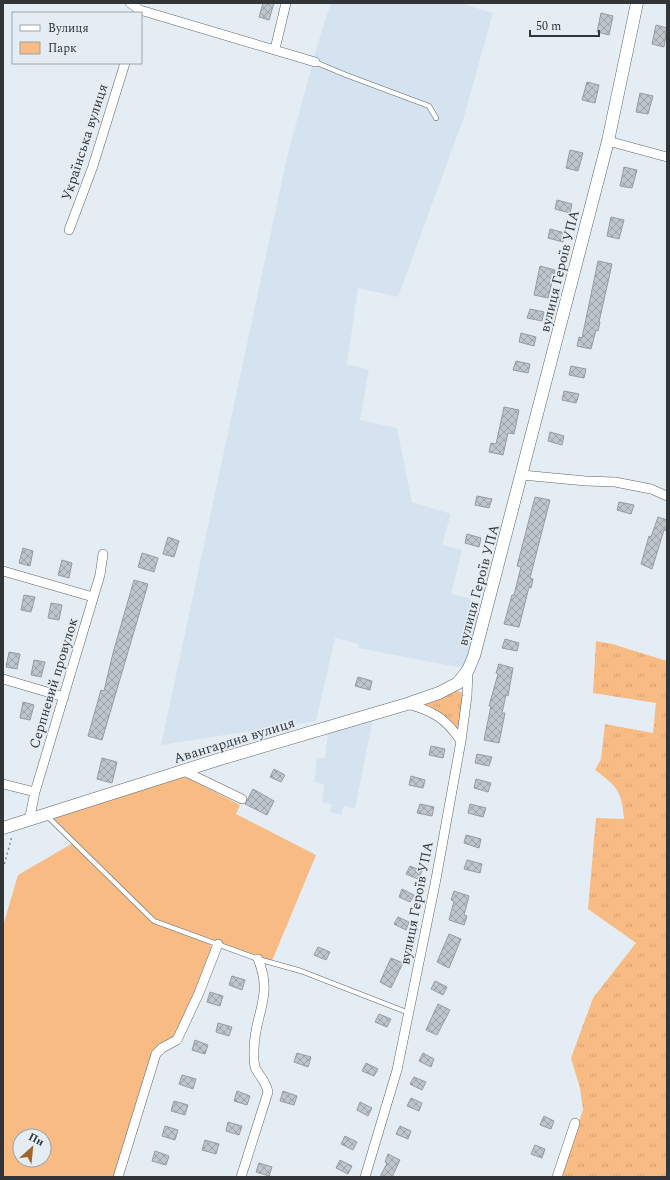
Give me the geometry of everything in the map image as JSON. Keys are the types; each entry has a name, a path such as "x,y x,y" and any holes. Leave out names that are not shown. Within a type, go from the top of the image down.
{"street":[{"path":"130,3 141,9 315,62"},
{"path":"275,49 286,3"},
{"name":"вулиця Героїв УПА","path":"366,1177 397,1070 409,1013 461,741 468,696 468,670 474,656 608,141 637,3"},
{"name":"Українська вулиця","path":"69,230 93,166 124,64"},
{"path":"608,141 667,157"},
{"path":"522,474 586,481 615,482 651,489 667,496"},
{"name":"Серпневий провулок","path":"29,821 35,792 94,597 100,575 103,554"},
{"path":"3,571 94,597"},
{"name":"Авангардна вулиця","path":"3,828 184,771 407,704 439,693 458,683 468,670"},
{"path":"3,680 64,697"},
{"path":"407,704 426,709 441,717 452,728 461,741"},
{"path":"184,771 242,800"},
{"path":"3,784 35,792"},
{"path":"118,1177 156,1054 162,1048 177,1040 199,993 218,944"},
{"path":"241,1177 268,1092 266,1084 256,1070 254,1059 256,1029 265,992 264,971 258,959"},
{"path":"557,1177 575,1123"}],"lane":[{"path":"315,62 429,106 436,118"},
{"path":"46,815 154,921 258,959 300,970 409,1013"}],"path":[{"path":"3,869 16,824"}],"shaded area":[{"path":"331,3 466,3 466,5 493,13 463,120 398,297 358,288 347,364 369,370 360,420 397,428 412,502 451,514 442,545 462,550 451,594 470,598 479,617 466,662 462,668 358,648 359,644 335,638 316,721 161,745 287,157 320,36"},
{"path":"373,719 355,809 344,806 341,815 330,812 332,804 322,802 324,784 314,782 317,758 325,758 328,732"}],"green space":[{"path":"596,641 612,644 667,661 667,1177 559,1177 583,1110 580,1088 571,1058 593,998 636,943 588,909 596,818 624,819 620,796 614,786 595,770 601,759 605,724 653,733 656,703 593,693"},
{"path":"455,690 463,693 459,734 420,705"},
{"path":"184,776 240,805 236,814 316,855 272,961 155,919 55,820 55,817"},
{"path":"73,843 145,916 153,922 209,943 212,948 197,992 173,1040 159,1045 155,1050 116,1177 3,1177 3,926 18,875"}],"building":[{"path":"263,3 274,3 269,20 259,17"},
{"path":"601,13 613,16 609,35 597,32"},
{"path":"656,25 667,28 664,47 652,44"},
{"path":"587,82 599,85 595,103 582,100"},
{"path":"640,93 653,96 648,114 636,112"},
{"path":"570,150 583,153 578,171 566,168"},
{"path":"624,167 637,170 632,188 620,186"},
{"path":"557,200 572,204 570,213 555,209"},
{"path":"611,217 624,220 619,239 607,236"},
{"path":"550,229 565,233 563,242 548,238"},
{"path":"598,261 612,264 598,331 596,330 591,349 577,346 579,337 582,338"},
{"path":"540,266 555,270 548,298 534,295"},
{"path":"530,309 544,312 542,321 527,318"},
{"path":"521,333 536,337 534,346 519,342"},
{"path":"516,361 530,364 528,373 513,370"},
{"path":"571,366 586,369 584,378 569,375"},
{"path":"564,391 579,394 576,403 562,400"},
{"path":"504,407 519,410 514,434 508,433 503,455 489,452 491,443 496,444"},
{"path":"550,432 564,436 562,445 548,441"},
{"path":"477,496 492,499 489,508 475,505"},
{"path":"535,497 550,500 530,578 533,579 531,588 529,587 519,627 504,624 512,595 514,595 521,567 517,566"},
{"path":"619,502 634,505 631,514 617,510"},
{"path":"658,517 667,520 667,531 664,530 652,569 641,564 649,536 651,537"},
{"path":"467,534 481,538 479,547 465,543"},
{"path":"168,537 179,541 174,557 163,554"},
{"path":"23,548 33,551 30,566 19,563"},
{"path":"142,553 158,558 154,572 138,567"},
{"path":"62,560 72,563 69,578 58,575"},
{"path":"134,580 148,584 102,740 88,736 101,690 104,691 113,653"},
{"path":"24,595 35,597 31,612 21,610"},
{"path":"51,603 62,605 59,620 48,618"},
{"path":"505,639 519,643 517,651 502,648"},
{"path":"9,652 20,654 17,669 6,667"},
{"path":"34,660 45,662 41,677 31,675"},
{"path":"499,664 513,668 508,696 506,695 502,713 505,713 499,743 484,740 491,706 489,706 498,674 496,673"},
{"path":"358,677 372,681 370,690 355,686"},
{"path":"23,702 34,705 30,720 20,718"},
{"path":"431,746 445,749 443,758 429,755"},
{"path":"477,754 492,757 489,766 475,763"},
{"path":"102,758 117,762 112,783 97,779"},
{"path":"274,769 285,775 281,782 270,777"},
{"path":"411,776 425,780 423,788 409,785"},
{"path":"476,779 491,783 488,792 474,788"},
{"path":"253,789 274,801 267,815 245,804"},
{"path":"420,804 434,807 432,816 417,813"},
{"path":"470,804 486,808 483,817 468,813"},
{"path":"466,835 481,839 479,848 464,843"},
{"path":"467,860 482,864 480,873 464,869"},
{"path":"410,866 422,871 418,879 406,874"},
{"path":"402,889 414,895 410,902 399,897"},
{"path":"454,891 469,896 464,915 467,916 464,925 449,920 454,901 451,900"},
{"path":"398,917 409,922 406,930 394,924"},
{"path":"449,934 461,939 449,968 437,962"},
{"path":"318,947 330,952 326,960 314,955"},
{"path":"391,958 403,963 391,988 380,982"},
{"path":"232,976 245,980 242,990 229,985"},
{"path":"435,981 447,987 443,995 431,989"},
{"path":"210,992 223,996 220,1006 207,1002"},
{"path":"438,1004 450,1010 437,1035 426,1030"},
{"path":"379,1014 391,1019 387,1027 375,1022"},
{"path":"218,1023 232,1027 229,1036 216,1032"},
{"path":"195,1040 208,1045 205,1054 192,1050"},
{"path":"297,1053 311,1057 308,1067 294,1062"},
{"path":"423,1053 434,1059 431,1067 419,1061"},
{"path":"366,1063 378,1069 374,1076 362,1071"},
{"path":"182,1075 196,1079 193,1089 179,1084"},
{"path":"414,1077 426,1082 422,1090 410,1084"},
{"path":"237,1091 250,1096 247,1105 234,1101"},
{"path":"283,1091 297,1096 294,1105 280,1101"},
{"path":"411,1098 422,1103 419,1111 407,1106"},
{"path":"174,1101 188,1105 185,1115 171,1111"},
{"path":"360,1102 372,1108 368,1116 357,1110"},
{"path":"544,1116 554,1121 551,1129 540,1125"},
{"path":"228,1122 242,1126 239,1135 226,1131"},
{"path":"165,1126 178,1130 175,1140 162,1136"},
{"path":"400,1126 411,1131 408,1139 396,1134"},
{"path":"345,1136 357,1142 353,1150 341,1144"},
{"path":"205,1140 219,1144 216,1154 202,1150"},
{"path":"535,1145 545,1149 542,1158 531,1154"},
{"path":"155,1151 169,1156 166,1165 152,1161"},
{"path":"388,1154 400,1160 392,1177 380,1177 387,1163 385,1162"},
{"path":"340,1160 352,1166 348,1174 336,1168"},
{"path":"259,1163 272,1167 269,1176 256,1172"}]}
